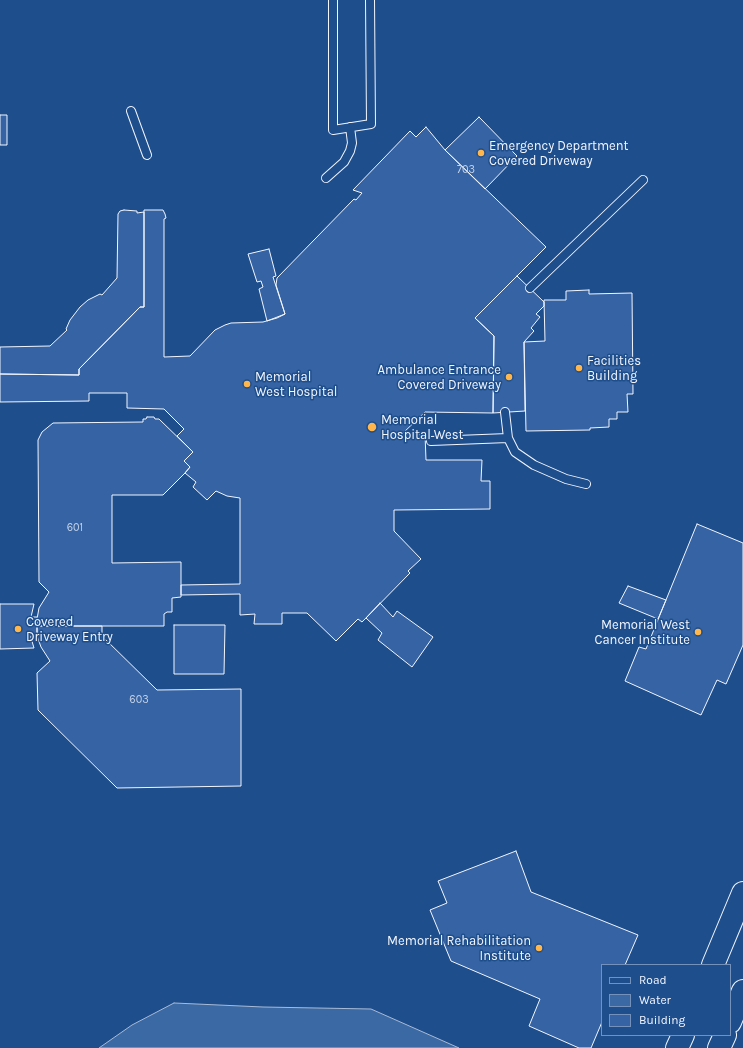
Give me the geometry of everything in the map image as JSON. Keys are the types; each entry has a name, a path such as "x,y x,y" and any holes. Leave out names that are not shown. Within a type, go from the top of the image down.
{"street":[{"path":"713,964 743,893"},
{"path":"731,1020 743,991"},
{"path":"677,1048 683,1036"},
{"path":"719,1048 724,1036"}],"lane":[{"path":"333,0 333,130 371,124 370,0"},
{"path":"131,111 147,155"},
{"path":"326,178 344,162 350,151 352,142 350,127"},
{"path":"530,288 643,180"},
{"path":"505,412 508,438 515,452 534,465 566,479 586,484"},
{"path":"431,441 508,438"}],"water":[{"path":"174,1003 263,1007 371,1009 459,1048 99,1048 132,1025"}],"building":[{"path":"0,115 7,115 7,145 0,145"},
{"name":"Emergency Department Covered Driveway","path":"479,117 517,156 485,189 445,150"},
{"name":"Memorial West Hospital","path":"426,127 445,150 546,247 475,318 494,336 493,413 425,412 402,434 425,434 426,460 482,460 481,481 490,481 490,509 394,510 394,531 421,559 408,571 410,573 362,622 358,619 336,641 307,613 282,613 282,624 254,624 255,614 240,615 240,594 181,595 181,585 240,584 240,498 227,496 216,491 207,500 193,487 196,482 185,473 190,467 184,461 193,452 177,436 184,429 164,409 127,408 127,393 89,393 89,401 0,402 0,374 79,375 79,369 140,307 144,307 144,210 163,210 166,218 164,219 164,357 190,356 215,330 225,325 231,323 263,322 285,314 276,285 277,278 354,199 356,200 362,193 353,190 410,131 416,137"},
{"path":"120,211 137,211 137,213 144,212 144,307 140,307 79,369 79,375 0,374 0,347 50,346 67,330 66,329 70,320 80,307 88,300 100,294 102,295 117,278 118,214"},
{"path":"269,249 276,276 273,277 285,314 267,321 259,289 263,287 261,281 257,282 248,254"},
{"name":"Ambulance Entrance Covered Driveway","path":"517,276 544,302 544,306 536,314 540,317 531,328 534,331 524,342 525,411 493,413 494,336 475,318"},
{"name":"Facilities Building","path":"589,290 589,294 632,293 633,394 627,394 628,412 617,412 617,419 609,419 609,427 590,428 590,430 526,431 524,342 545,341 544,300 566,300 566,291"},
{"path":"147,417 159,419 193,452 184,461 190,467 163,495 112,495 112,563 181,562 181,597 172,598 172,612 167,612 164,614 164,626 37,626 39,608 49,592 39,582 38,440 42,432 53,423 143,422 143,419 146,419"},
{"name":"Memorial West Cancer Institute","path":"697,524 743,543 743,645 726,684 717,680 701,715 625,681 639,647 646,649"},
{"path":"628,586 666,600 658,619 619,603"},
{"path":"380,603 393,617 397,611 433,637 412,667 378,640 382,633 366,618"},
{"name":"Covered Driveway Entry","path":"0,604 34,604 31,617 37,617 37,636 31,636 31,638 34,648 0,649"},
{"path":"174,625 225,625 224,674 174,674"},
{"path":"37,626 102,626 102,636 157,690 241,689 241,786 117,788 38,710 37,673 50,661 41,647 37,636"},
{"name":"Memorial Rehabilitation Institute","path":"516,851 531,892 638,935 625,964 601,964 601,1024 591,1048 579,1048 529,1026 540,999 451,961 430,910 447,903 438,881"}],"place":[{"name":"Emergency Department Covered Driveway","path":"481,153"},
{"name":"Facilities Building","path":"579,368"},
{"name":"Ambulance Entrance Covered Driveway","path":"509,377"},
{"name":"Memorial West Hospital","path":"247,384"},
{"name":"Memorial Hospital West","path":"372,427"},
{"name":"Covered Driveway Entry","path":"18,629"},
{"name":"Memorial West Cancer Institute","path":"698,632"},
{"name":"Memorial Rehabilitation Institute","path":"539,948"}]}
